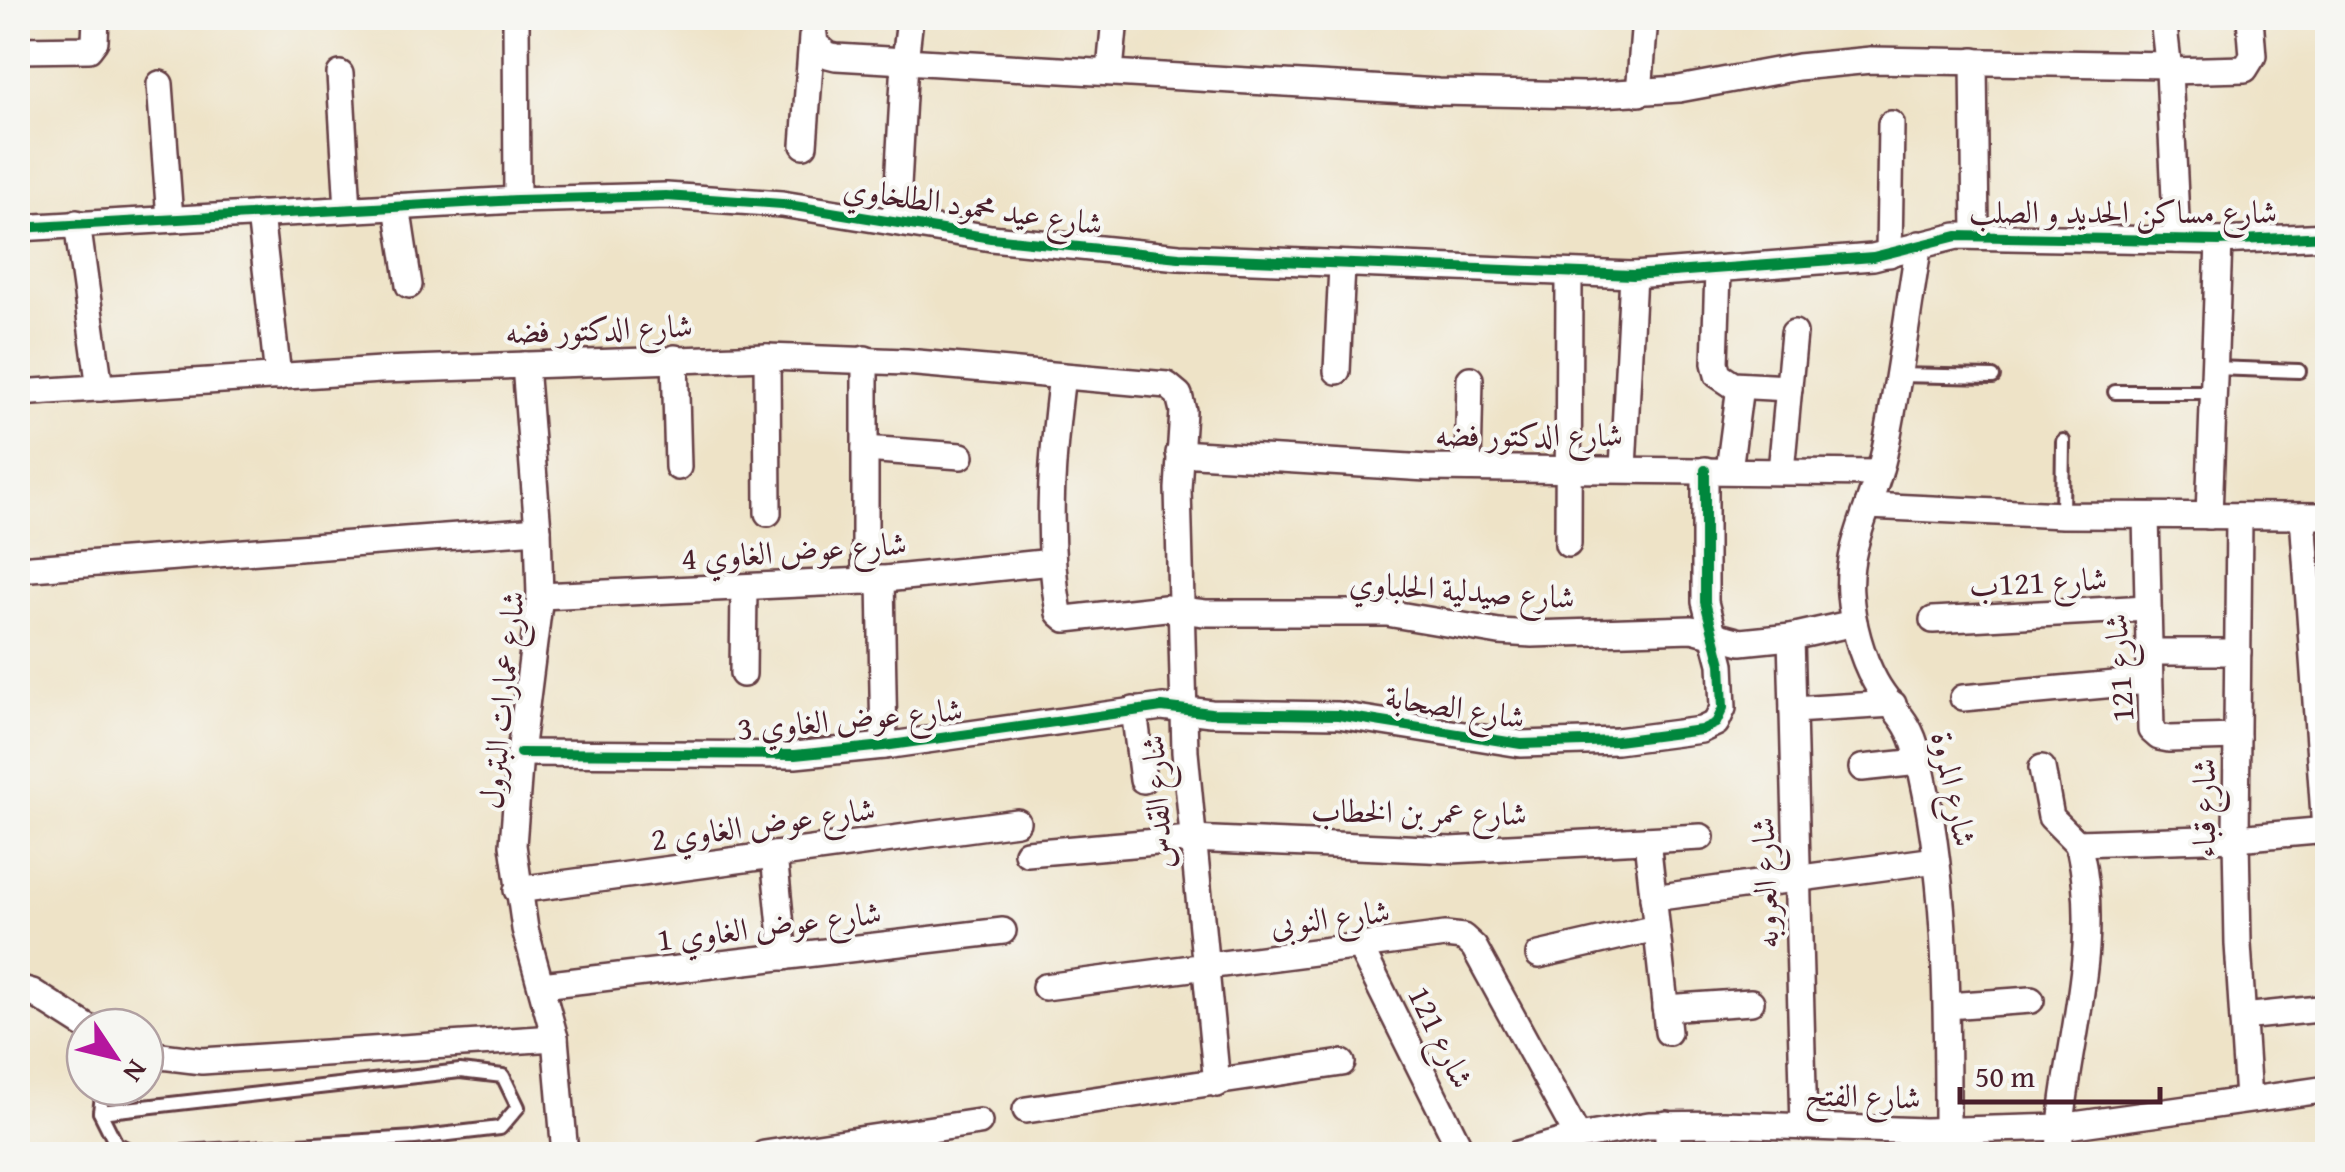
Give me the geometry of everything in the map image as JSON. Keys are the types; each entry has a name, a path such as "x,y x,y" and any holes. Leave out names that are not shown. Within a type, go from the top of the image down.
{"street":[{"path":"18,50 92,47 96,18"},
{"path":"516,18 517,200"},
{"path":"896,221 910,18"},
{"path":"1110,71 1115,18"},
{"path":"1639,93 1645,18"},
{"path":"2162,18 2169,68 2177,240"},
{"path":"812,27 820,51 828,55 1439,92 1639,93 1834,62 1974,61 2244,68 2253,56 2250,18"},
{"path":"804,145 812,27"},
{"path":"1974,61 1976,236"},
{"path":"340,74 348,209"},
{"path":"160,84 170,218"},
{"path":"1889,254 1892,124"},
{"name":"شارع عيد محمود الطلخاوي","path":"18,228 517,200 666,196 724,199 896,221 991,238 1110,251 1569,275 1718,271 1889,254 1919,244"},
{"path":"397,206 408,285"},
{"path":"260,214 278,376"},
{"path":"77,224 100,388"},
{"name":"شارع مساكن الحديد و الصلب","path":"1919,244 1976,236 2177,240 2328,236"},
{"path":"2209,516 2219,240"},
{"name":"شارع المروة","path":"1919,244 1879,473 1850,570 1854,623 1874,681 1904,718 1920,762 1936,860 1948,1006 1933,1139"},
{"path":"1337,371 1342,266"},
{"path":"1718,271 1716,370 1727,384 1789,388"},
{"path":"1568,544 1569,275"},
{"path":"1623,468 1633,275"},
{"path":"1781,471 1794,333"},
{"path":"767,356 768,513"},
{"name":"شارع الدكتور فضه","path":"18,393 278,376 767,356 866,359 1159,383 1179,395"},
{"path":"676,358 678,468"},
{"path":"866,359 865,450 884,746"},
{"name":"شارع عمارات البترول","path":"525,365 540,596 520,753 514,845 517,890 555,1038 566,1154"},
{"path":"1052,562 1051,490 1062,376"},
{"path":"1468,468 1470,379"},
{"path":"1713,636 1704,602 1717,470 1740,386"},
{"name":"شارع القدس","path":"1179,395 1183,410 1179,453 1183,710 1191,839 1217,1084"},
{"path":"865,450 961,456"},
{"name":"شارع الدكتور فضه","path":"1179,453 1468,468 1879,473"},
{"path":"1868,506 2062,515 2315,516 2326,830 2236,838 2076,843"},
{"name":"شارع 121","path":"2146,516 2149,725 2154,734 2169,738 2237,737"},
{"name":"شارع قباء","path":"2239,516 2236,838 2248,1100"},
{"path":"18,569 538,530"},
{"name":"شارع عوض الغاوي 4","path":"540,596 873,580 1052,562"},
{"name":"شارع صيدلية الحلباوي","path":"1052,562 1057,605 1063,618 1164,608 1205,613 1387,613 1532,634 1681,629 1741,642 1791,637 1854,623"},
{"path":"743,674 744,588"},
{"name":"شارع 121ب","path":"1933,620 2147,608"},
{"name":"شارع الصحابة","path":"1183,710 1338,714 1521,744 1617,741 1692,732 1716,723 1723,708 1722,678 1713,636"},
{"name":"شارع العروبه","path":"1791,637 1804,1127"},
{"path":"2148,652 2238,652"},
{"path":"1963,698 2148,682"},
{"path":"1793,710 1893,704"},
{"name":"شارع عوض الغاوي 3","path":"520,753 750,757 884,746 1162,706 1183,710"},
{"path":"1134,710 1143,780"},
{"path":"1862,768 1920,762"},
{"path":"2042,768 2050,817 2076,843 2084,880 2086,944 2059,1154"},
{"name":"شارع عوض الغاوي 2","path":"517,890 1017,822"},
{"name":"شارع عمر بن الخطاب","path":"1027,853 1191,839 1451,850 1700,837"},
{"path":"1647,840 1667,1020 1751,1002"},
{"path":"774,855 784,956"},
{"path":"1653,898 1936,860"},
{"path":"1539,955 1656,928"},
{"name":"شارع عوض الغاوي 1","path":"542,984 1003,931"},
{"name":"شارع النوبى","path":"1045,986 1445,936 1463,938 1474,947 1578,1137"},
{"name":"شارع 121","path":"1360,948 1463,1154"},
{"path":"18,988 32,992 65,1013"},
{"path":"1948,1006 2031,1000"},
{"path":"2243,1017 2328,1008"},
{"path":"165,1056 202,1061 555,1038"},
{"path":"1026,1110 1342,1063"},
{"name":"شارع الفتح","path":"1518,1154 1578,1137 1667,1124 1804,1127 1933,1139 2060,1127 2328,1089"},
{"path":"764,1154 979,1122"},
{"path":"1667,1124 1669,1154"}],"lane":[{"path":"2115,392 2298,371"},
{"path":"1897,376 1993,377"},
{"path":"2062,441 2062,515"},
{"path":"100,1112 460,1071 503,1076 518,1108 500,1128 378,1148 150,1154"},
{"path":"101,1107 116,1144 138,1154"}],"cycle path":[{"path":"18,228 517,200 666,196 782,204 991,238 1179,257 1633,275 1873,257 1957,236 2219,241 2328,236"},
{"path":"520,753 795,755 1162,707 1211,713 1338,715 1521,744 1617,741 1701,730 1716,723 1723,708 1721,664 1705,602 1705,470"}]}
